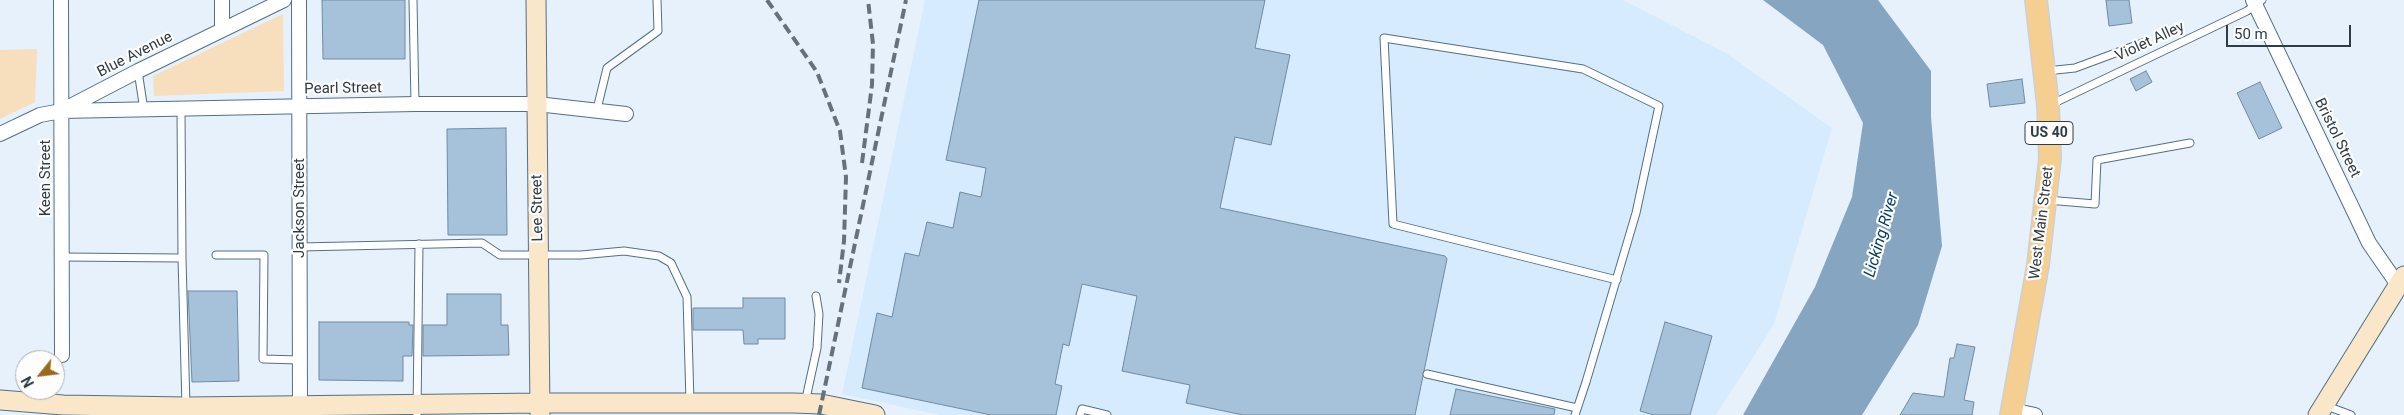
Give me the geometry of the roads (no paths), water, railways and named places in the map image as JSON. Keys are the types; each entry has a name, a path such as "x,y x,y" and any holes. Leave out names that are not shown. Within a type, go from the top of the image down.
{"main road":[{"name":"Lee Street","path":"536,0 540,409"},
{"name":"West Main Street","path":"2012,412 2038,265 2050,158 2048,105 2036,0"},
{"path":"2321,410 2402,286"},
{"path":"0,400 63,410 186,407 300,410 540,409 661,406 690,403 796,407 875,415"}],"street":[{"name":"Keen Street","path":"61,0 62,350"},
{"path":"222,0 222,30"},
{"name":"Blue Avenue","path":"0,134 40,115 61,111 284,0"},
{"name":"Jackson Street","path":"299,0 300,410"},
{"name":"Bristol Street","path":"2257,2 2369,244 2402,286"},
{"name":"Pearl Street","path":"61,111 415,104 537,104 597,109 626,114"},
{"path":"2012,412 2036,415"}],"lane":[{"path":"413,0 415,104"},
{"path":"597,109 607,68 658,32 657,0"},
{"name":"Violet Alley","path":"2048,105 2238,15 2257,2"},
{"path":"1427,374 1576,412 1616,280 1636,213 1659,106 1583,69 1384,38 1393,224 1616,280"},
{"path":"2045,72 2075,68 2145,42"},
{"path":"138,71 144,110"},
{"path":"181,110 186,407"},
{"path":"2046,200 2095,204 2097,160 2190,144"},
{"path":"300,247 482,243 500,254 539,256 624,251 658,256 671,263 687,297 690,403"},
{"path":"417,410 419,244"},
{"path":"216,255 264,256 263,359 300,360"},
{"path":"62,257 182,258"},
{"path":"796,407 817,348 819,314 816,296"},
{"path":"1080,415 1082,409 1107,415"},
{"path":"2321,410 2351,415"}],"water":[{"name":"Licking River","path":"1763,0 1878,0 1931,71 1931,117 1942,246 1918,325 1862,415 1743,415 1815,287 1852,197 1863,123 1823,45"}],"railway":[{"path":"767,0 817,72 840,131 846,177 844,241 839,283"},
{"path":"862,163 872,85 873,44 868,0"},
{"path":"819,415 906,0"}]}
